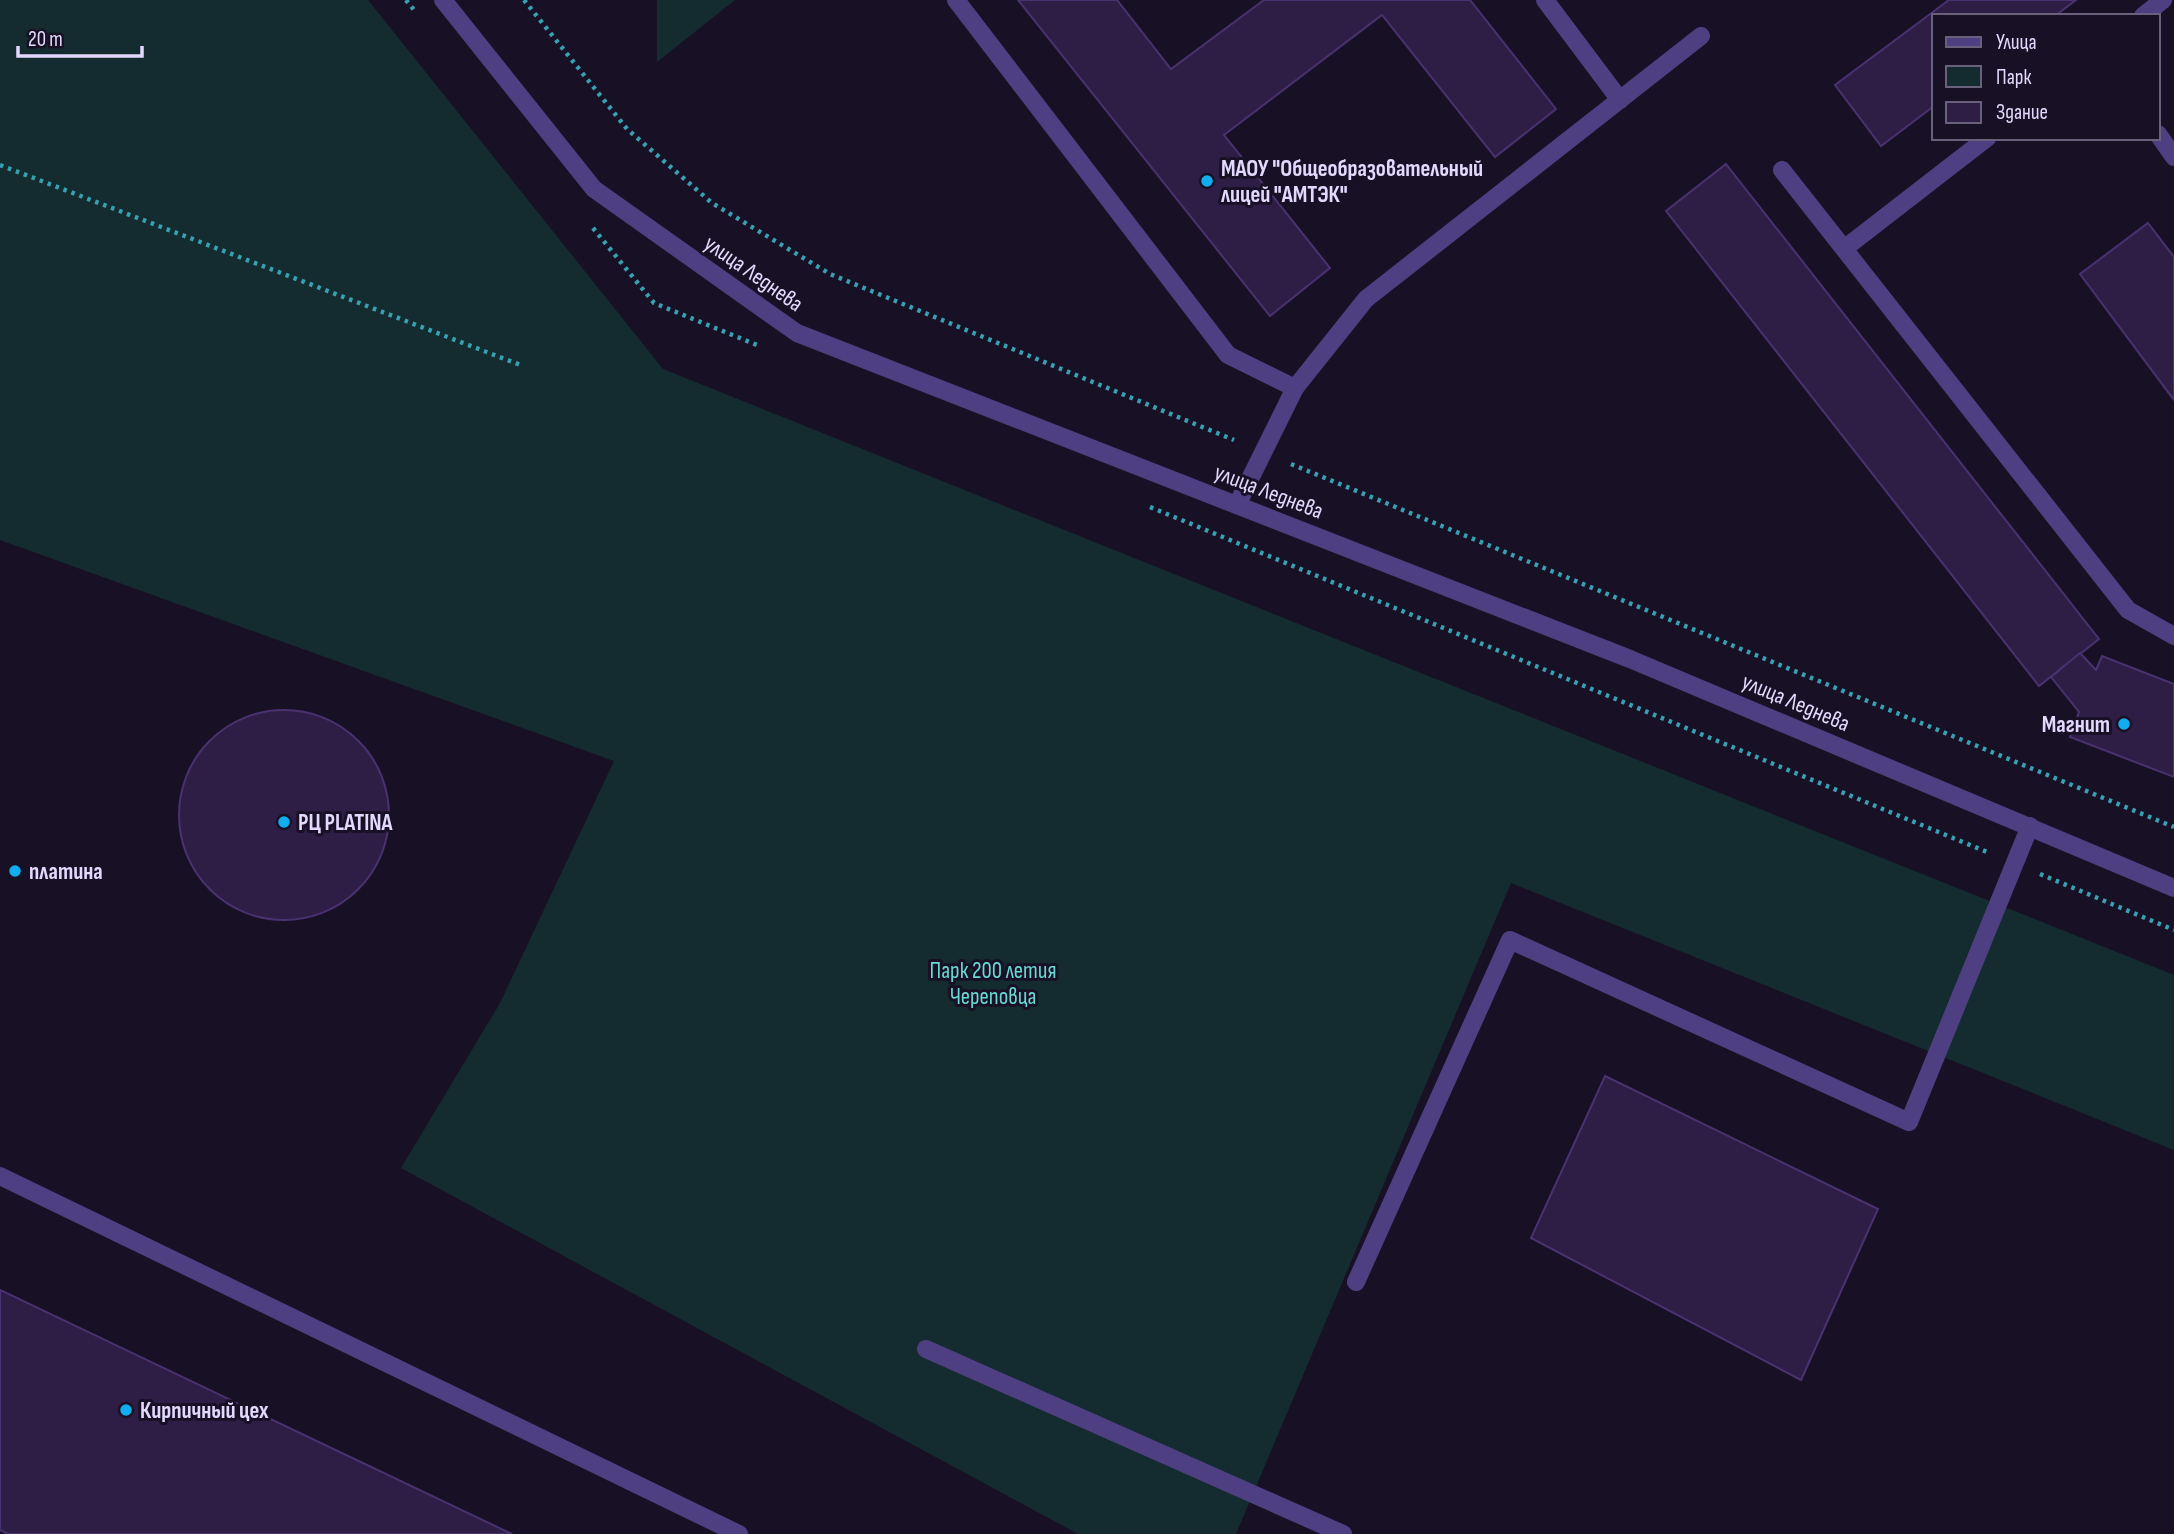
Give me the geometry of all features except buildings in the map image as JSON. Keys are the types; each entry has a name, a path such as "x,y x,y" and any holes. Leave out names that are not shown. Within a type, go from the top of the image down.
{"street":[{"name":"улица Леднева","path":"443,0 594,189 797,333 1630,659 2174,888"},
{"path":"956,0 1228,355 1295,388"},
{"path":"1545,0 1620,100"},
{"path":"2146,14 2163,0"},
{"path":"1237,505 1295,388 1366,299 1701,36"},
{"path":"2160,137 2174,157"},
{"path":"1845,248 1984,140"},
{"path":"1782,170 2128,610 2174,636"},
{"path":"1356,1282 1510,940 1909,1122 2030,826"},
{"path":"0,1177 739,1534"},
{"path":"926,1349 1343,1534"}],"path":[{"path":"0,165 523,366"},
{"path":"2087,791 2174,827"},
{"path":"2014,864 2174,930"}],"green space":[{"name":"Парк 200 летия Череповца","path":"0,0 368,0 663,369 2174,975 2174,1150 1511,883 1236,1534 1078,1534 401,1168 500,1003 614,761 0,540"},
{"path":"657,0 735,0 657,62"}],"place":[{"name":"МАОУ \"Общеобразовательный лицей \"АМТЭК\"","path":"1207,181"},
{"name":"Магнит","path":"2124,724"},
{"name":"РЦ PLATINA","path":"284,822"},
{"name":"платина","path":"15,871"},
{"name":"Кирпичный цех","path":"126,1410"}]}
